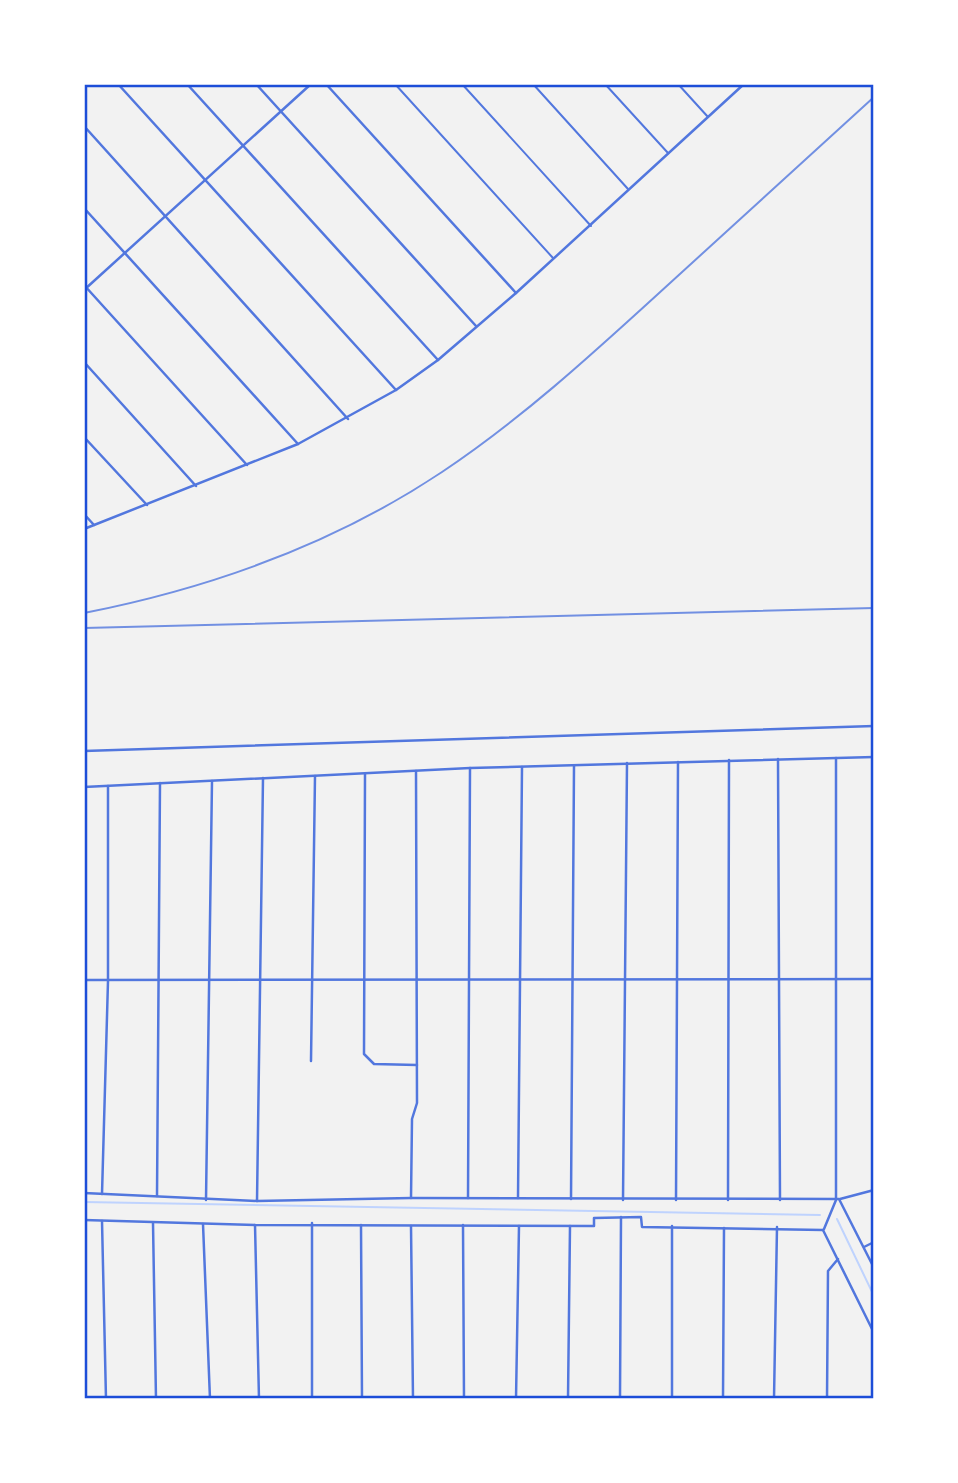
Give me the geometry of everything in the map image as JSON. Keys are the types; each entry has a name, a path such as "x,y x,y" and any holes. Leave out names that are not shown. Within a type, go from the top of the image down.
{"street":[{"path":"118,84 396,390"},
{"path":"187,84 438,360"},
{"path":"256,84 477,326"},
{"path":"247,465 85,287 311,84"},
{"path":"326,84 516,293"},
{"path":"84,529 298,444 348,419 396,390 438,360 516,293 744,84"},
{"path":"84,126 348,419"},
{"path":"84,208 298,444"},
{"path":"84,362 196,486"},
{"path":"84,437 147,505"},
{"path":"84,513 94,525"},
{"path":"84,751 874,726"},
{"path":"84,787 470,768 874,757"},
{"path":"823,1230 837,1200 836,758"},
{"path":"778,759 780,1201"},
{"path":"728,1200 729,760"},
{"path":"676,1201 678,762"},
{"path":"622,1200 627,763"},
{"path":"571,1199 574,766"},
{"path":"518,1199 522,767"},
{"path":"468,1198 470,768"},
{"path":"411,1198 412,1119 417,1103 416,771"},
{"path":"365,774 364,1054 374,1064 417,1065"},
{"path":"312,1061 314,776"},
{"path":"257,1201 263,778"},
{"path":"206,1200 212,781"},
{"path":"157,1198 160,783"},
{"path":"102,1194 108,981 108,786"},
{"path":"84,980 874,979"},
{"path":"84,1193 257,1201 468,1198 780,1201 837,1200 874,1190"},
{"path":"837,1200 874,1268"},
{"path":"620,1399 621,1217"},
{"path":"84,1220 254,1225 312,1223 594,1226 594,1218 641,1217 642,1227 777,1227 823,1230"},
{"path":"102,1221 106,1399"},
{"path":"153,1223 156,1399"},
{"path":"312,1223 312,1399"},
{"path":"203,1224 210,1399"},
{"path":"361,1224 362,1399"},
{"path":"254,1225 259,1399"},
{"path":"463,1225 464,1399"},
{"path":"411,1226 413,1399"},
{"path":"516,1399 519,1226"},
{"path":"568,1399 570,1226"},
{"path":"673,1226 673,1399"},
{"path":"774,1399 777,1227"},
{"path":"723,1399 724,1228"},
{"path":"823,1230 874,1334"},
{"path":"864,1247 874,1242"},
{"path":"827,1399 828,1270 838,1259"}],"lane":[{"path":"395,84 553,259"},
{"path":"462,84 591,226"},
{"path":"533,84 629,190"},
{"path":"605,84 669,154"},
{"path":"678,84 708,118"}],"waterway":[{"path":"84,1202 820,1215"},
{"path":"837,1219 874,1296"}],"railway":[{"path":"84,613 178,591 270,560 358,521 442,472 499,431 580,364 874,97"},
{"path":"84,628 874,608"}]}
